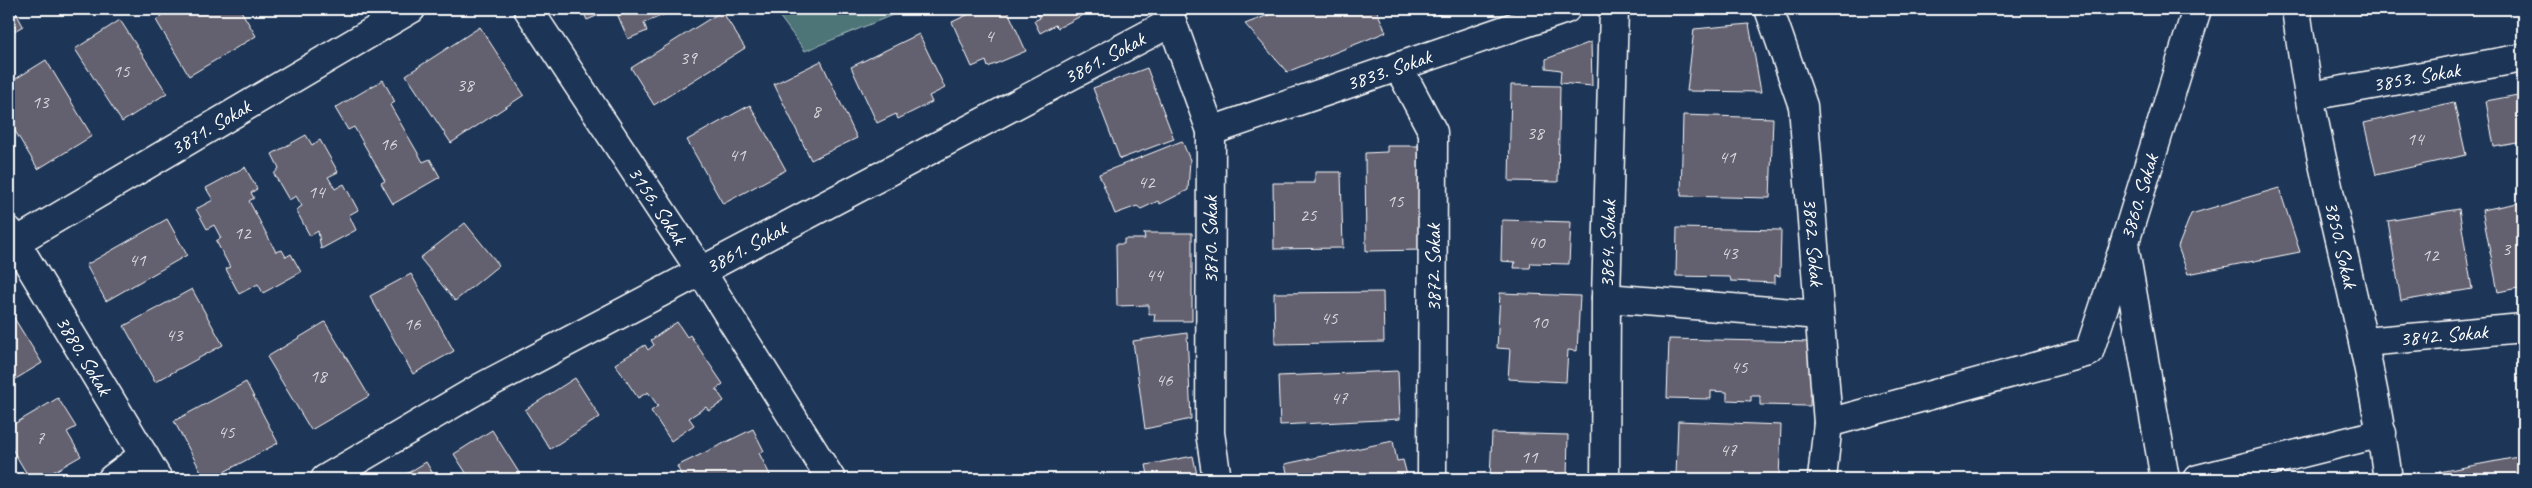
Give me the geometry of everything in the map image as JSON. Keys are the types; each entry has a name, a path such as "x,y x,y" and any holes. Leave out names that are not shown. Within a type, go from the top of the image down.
{"street":[{"name":"3871. Sokak","path":"11,240 411,9"},
{"name":"3156. Sokak","path":"528,9 702,271 831,479"},
{"name":"3833. Sokak","path":"1211,130 1566,9"},
{"name":"3864. Sokak","path":"1605,479 1606,298 1614,9"},
{"name":"3862. Sokak","path":"1769,9 1803,106 1818,316 1828,423 1822,479"},
{"name":"3860. Sokak","path":"2165,479 2124,245 2197,9"},
{"name":"3850. Sokak","path":"2296,9 2310,96 2364,342 2382,433 2388,479"},
{"name":"3861. Sokak","path":"325,479 480,388 702,271 1168,15"},
{"name":"3870. Sokak","path":"1168,15 1211,130 1210,433 1217,479"},
{"name":"3853. Sokak","path":"2310,96 2523,58"},
{"name":"3872. Sokak","path":"1398,66 1434,132 1432,479"},
{"name":"3880. Sokak","path":"11,240 158,479"},
{"path":"1828,423 2089,352 2124,245"},
{"path":"1606,298 1818,316"},
{"name":"3842. Sokak","path":"2364,342 2523,328"},
{"path":"2198,479 2382,433"},
{"path":"112,479 144,455"}],"green space":[{"path":"774,9 907,9 805,51"}],"building":[{"path":"9,9 14,9 23,26 9,34"},
{"path":"158,9 240,9 256,36 189,76 156,20 162,16"},
{"path":"582,9 613,9 587,20"},
{"path":"615,9 678,9 644,23 647,31 628,39"},
{"path":"980,9 1007,9 1026,51 988,67 986,61 972,67 952,22"},
{"path":"1035,9 1094,9 1058,28 1055,25 1040,33 1034,21 1040,18"},
{"path":"1284,9 1376,9 1386,32 1287,72 1245,24"},
{"path":"1435,9 1455,9 1437,15"},
{"path":"722,11 745,48 654,105 631,68"},
{"path":"120,20 167,93 122,122 75,49"},
{"path":"1749,24 1761,92 1687,91 1694,29"},
{"path":"480,27 524,95 451,143 406,75"},
{"path":"919,34 945,88 929,96 932,102 898,119 896,114 877,123 851,67"},
{"path":"1591,42 1592,86 1560,83 1561,70 1546,68 1546,59"},
{"path":"46,60 92,136 38,169 9,121 9,83"},
{"path":"821,61 857,138 811,160 774,84"},
{"path":"1147,68 1174,139 1120,159 1093,88"},
{"path":"383,80 395,102 390,105 423,162 430,159 440,177 393,204 381,183 385,181 354,127 348,130 335,108"},
{"path":"1511,85 1560,86 1558,182 1509,181"},
{"path":"2523,94 2523,142 2494,147 2486,101"},
{"path":"2454,102 2466,155 2376,175 2364,123"},
{"path":"750,105 786,170 723,204 687,140"},
{"path":"1683,115 1773,118 1770,198 1681,196"},
{"path":"306,135 312,145 320,140 338,172 328,177 335,189 344,184 358,210 349,215 356,230 321,249 318,231 310,236 296,210 302,206 296,196 289,200 274,174 279,168 272,154"},
{"path":"1182,141 1190,160 1188,190 1160,204 1158,201 1141,209 1137,206 1115,214 1099,174"},
{"path":"1387,146 1423,146 1424,250 1366,251 1365,153 1387,152"},
{"path":"245,167 257,189 251,193 254,198 249,201 276,252 282,250 286,257 291,254 301,272 263,293 258,284 239,294 226,269 230,267 216,241 221,238 214,225 207,229 196,209 213,200 206,188"},
{"path":"1315,172 1341,172 1343,248 1274,249 1273,183 1315,183"},
{"path":"2279,188 2300,252 2188,274 2178,247 2191,214"},
{"path":"2523,202 2523,287 2498,292 2482,210"},
{"path":"2459,209 2472,289 2401,301 2388,221"},
{"path":"167,219 187,255 106,301 86,265"},
{"path":"1502,220 1571,222 1569,264 1531,263 1530,268 1514,268 1515,262 1501,261"},
{"path":"465,223 499,265 455,301 420,258"},
{"path":"1677,228 1781,230 1780,276 1775,275 1775,283 1731,281 1730,277 1676,276"},
{"path":"1144,233 1192,233 1192,321 1154,321 1155,314 1149,314 1149,305 1117,306 1116,244 1124,244 1124,239 1145,239"},
{"path":"411,274 454,351 413,374 370,296"},
{"path":"192,289 223,345 155,382 124,326"},
{"path":"1383,292 1384,342 1275,344 1274,293"},
{"path":"1500,293 1580,296 1577,351 1568,350 1566,382 1508,379 1510,349 1497,348"},
{"path":"9,310 42,363 9,383"},
{"path":"325,322 369,396 311,430 267,357"},
{"path":"677,322 687,337 690,335 723,384 716,389 724,401 709,411 706,407 689,418 694,425 671,441 651,411 658,406 648,392 638,398 615,364 645,345 648,350 654,345 651,340"},
{"path":"1187,333 1191,419 1145,429 1133,341"},
{"path":"1669,339 1812,342 1810,406 1760,405 1760,396 1751,396 1751,401 1727,400 1727,392 1711,391 1711,399 1667,398"},
{"path":"1398,371 1400,419 1280,425 1278,376"},
{"path":"575,378 600,417 550,449 525,410"},
{"path":"246,382 278,443 211,479 205,479 174,421"},
{"path":"58,398 76,427 67,432 81,456 41,479 30,479 9,444 9,427"},
{"path":"1678,421 1781,425 1779,479 1676,476"},
{"path":"753,429 764,451 759,453 772,479 683,479 677,466"},
{"path":"492,430 523,479 470,479 454,454"},
{"path":"1492,433 1568,435 1567,479 1490,479"},
{"path":"1393,441 1397,461 1403,460 1408,479 1283,479 1288,477 1285,464"},
{"path":"1193,456 1198,479 1149,479 1146,465"},
{"path":"2523,456 2523,479 2440,479 2439,472"},
{"path":"426,462 436,479 398,479"}]}
